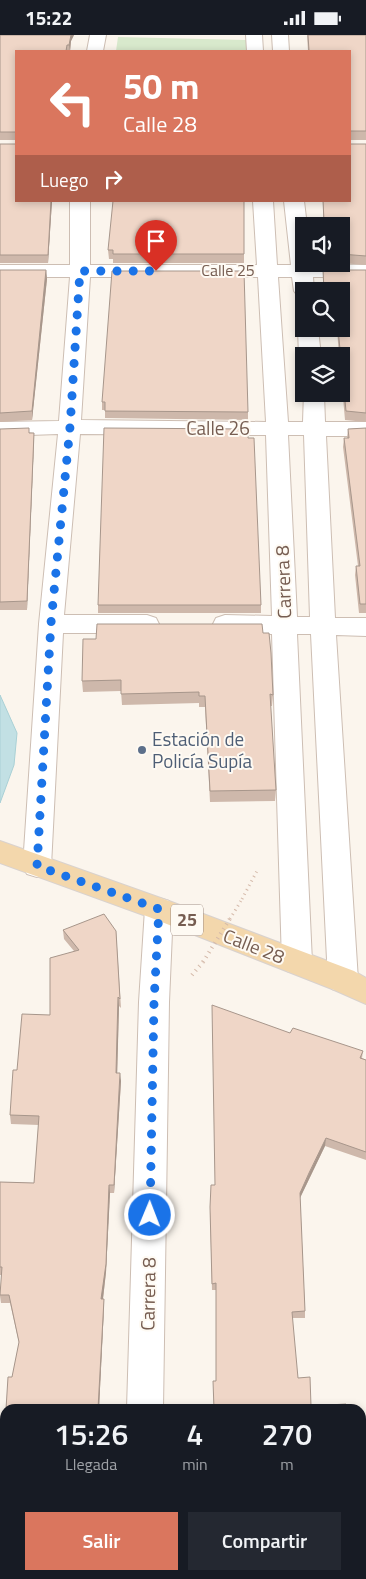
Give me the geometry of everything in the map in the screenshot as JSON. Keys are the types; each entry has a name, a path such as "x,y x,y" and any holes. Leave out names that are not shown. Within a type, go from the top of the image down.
{"main road":[{"name":"Calle 28","path":"3,853 159,909 354,986"}],"street":[{"path":"95,50 98,35"},
{"path":"254,35 255,50"},
{"path":"280,35 281,50"},
{"path":"37,866 51,623 70,427 80,271 80,202"},
{"name":"Carrera 8","path":"263,202 277,428 297,962"},
{"path":"294,202 296,217"},
{"name":"Calle 25","path":"0,271 295,269"},
{"name":"Calle 25","path":"350,270 366,271"},
{"name":"Carrera 8","path":"314,402 322,626 354,986"},
{"name":"Calle 26","path":"0,429 70,427 366,429"},
{"path":"51,623 167,624"},
{"path":"206,624 366,627"},
{"name":"Carrera 8","path":"145,1404 154,1002 159,909"}],"path":[{"path":"202,962 242,899 259,867"}],"green space":[{"path":"118,37 246,40 246,50 116,50"}],"water":[{"path":"0,695 17,733 14,765 0,803"}],"building":[{"path":"0,35 71,35 66,50 15,50 15,132 0,132"},
{"path":"308,35 366,35 366,131 351,131 351,50 309,50"},
{"path":"0,144 15,144 15,202 51,202 48,255 0,255"},
{"path":"351,144 366,144 366,256 350,255 350,217 324,217 323,202 351,202"},
{"path":"113,202 244,202 244,254 113,254 113,250 108,250"},
{"path":"0,270 46,270 32,411 0,413"},
{"path":"366,270 366,413 346,411 345,402 350,402 350,347 340,347 339,337 350,337 350,282 324,282 323,272"},
{"path":"112,271 244,271 248,412 105,411 105,402 102,402"},
{"path":"29,428 29,433 34,433 27,601 0,602 0,429"},
{"path":"104,428 248,429 248,438 254,438 261,605 98,605"},
{"path":"366,428 366,604 360,604 356,566 360,566 344,438 349,438 348,429"},
{"path":"97,624 262,624 263,633 269,633 271,653 273,695 270,694 276,790 210,791 205,696 199,696 199,692 121,694 121,680 82,681 83,639 96,639"},
{"path":"104,914 116,931 120,999 118,997 116,1073 120,1073 114,1185 109,1185 106,1264 101,1299 104,1299 98,1404 6,1404 8,1377 12,1377 19,1342 9,1295 0,1295 2,1267 0,1267 0,1182 34,1183 39,1116 10,1115 13,1070 17,1070 22,1014 50,1015 50,958 79,950 63,930"},
{"path":"212,1005 290,1033 293,1028 363,1051 360,1058 366,1060 366,1152 326,1138 300,1193 305,1311 292,1312 298,1378 310,1377 311,1404 214,1404 213,1381 216,1381 216,1283 212,1284 210,1207 211,1185 215,1185"}],"place":[{"name":"Estación de Policía Supía","path":"142,750"}],"route":[{"path":"150,1215 154,1002 159,909 37,866 51,623 70,427 80,271 156,271"}]}
